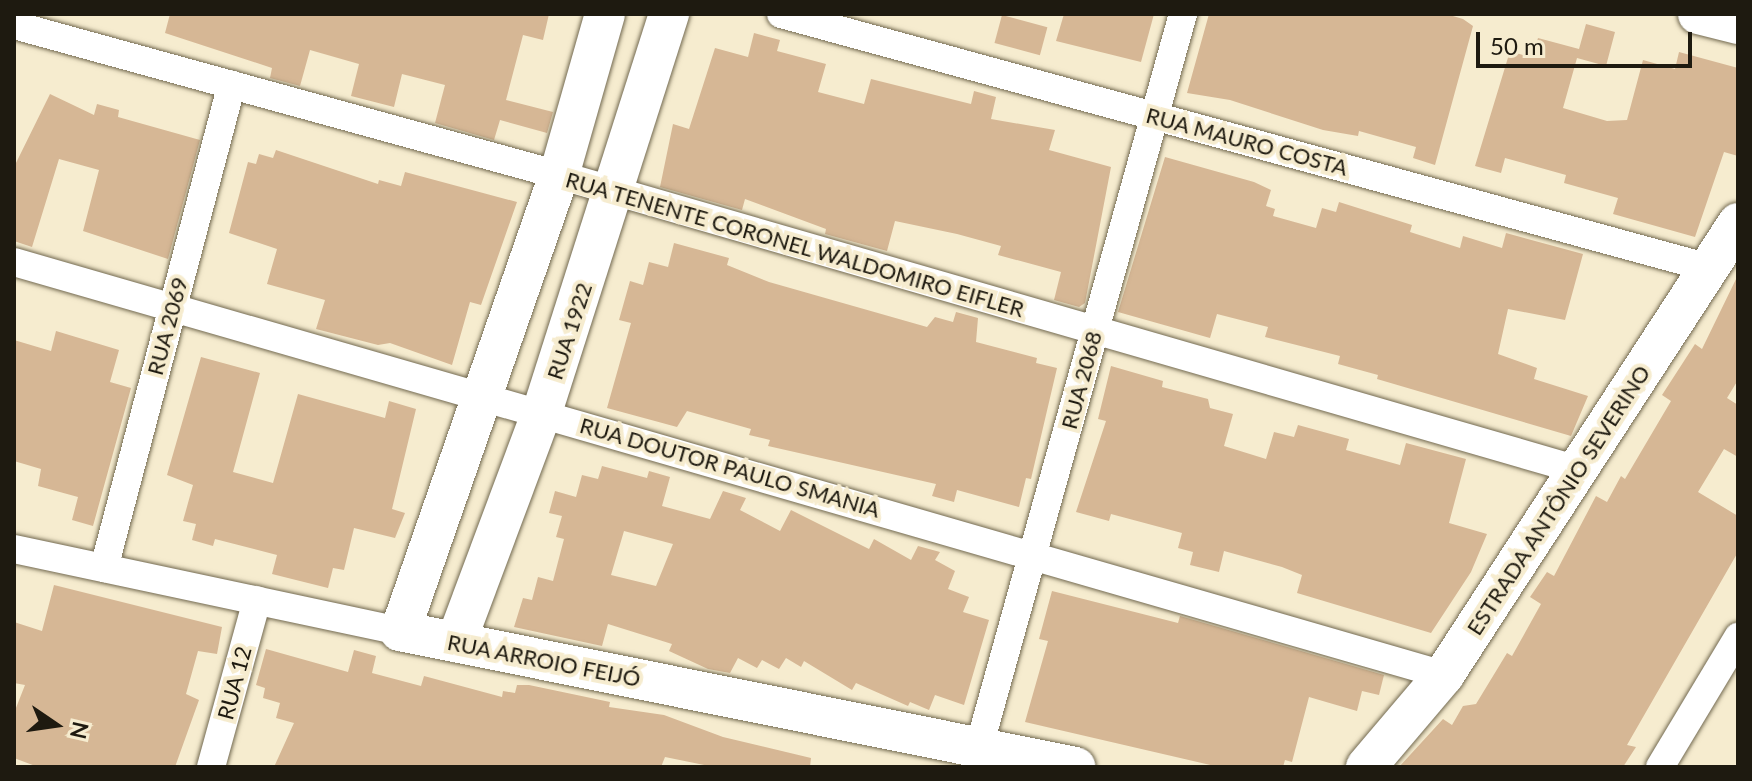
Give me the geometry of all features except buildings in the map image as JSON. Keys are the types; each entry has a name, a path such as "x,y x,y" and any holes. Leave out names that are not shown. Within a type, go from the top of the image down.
{"street":[{"path":"400,631 559,175 605,14"},
{"name":"RUA 1922","path":"456,642 542,412 614,195 669,14"},
{"name":"RUA MAURO COSTA","path":"781,14 1713,269"},
{"name":"RUA 2068","path":"979,747 1183,14"},
{"path":"1698,14 1738,24"},
{"name":"RUA TENENTE CORONEL WALDOMIRO EIFLER","path":"14,25 559,175 614,195 1575,469"},
{"name":"RUA 2069","path":"104,568 232,85"},
{"name":"ESTRADA ANTÔNIO SEVERINO","path":"1366,767 1444,675 1575,469 1713,269 1738,223"},
{"name":"RUA DOUTOR PAULO SMANIA","path":"14,262 171,311 482,394 1444,675"},
{"name":"RUA ARROIO FEIJÓ","path":"14,549 400,631 1075,767"},
{"name":"RUA 12","path":"211,767 257,600"},
{"path":"1660,767 1738,637"}]}
